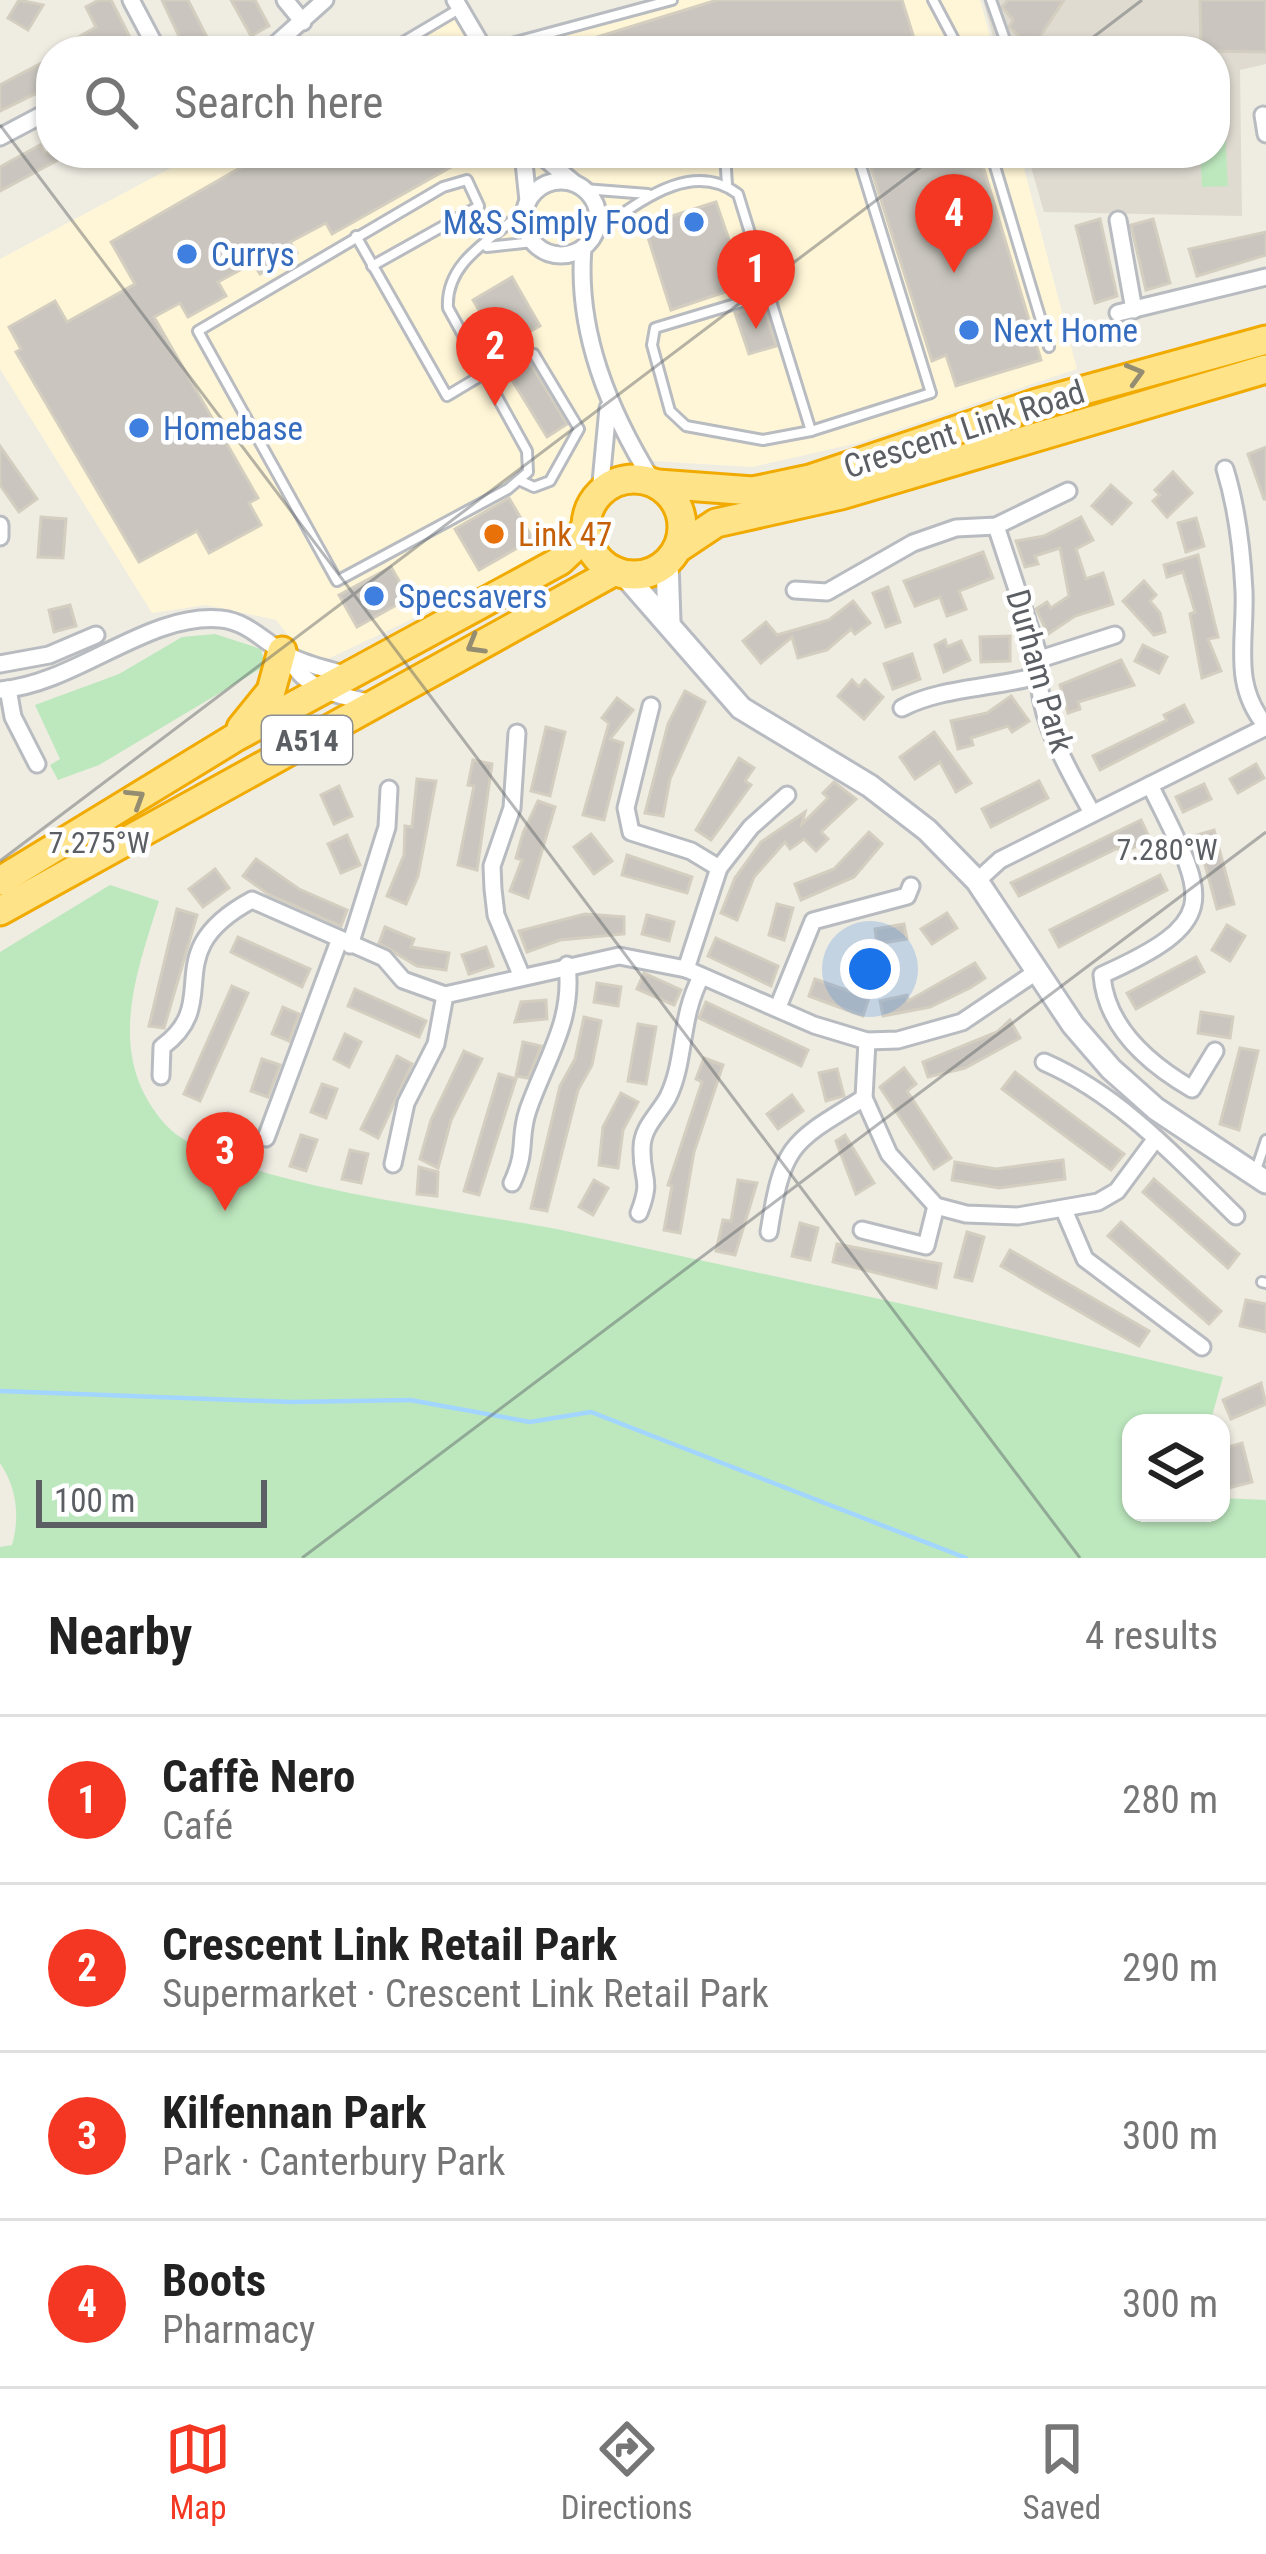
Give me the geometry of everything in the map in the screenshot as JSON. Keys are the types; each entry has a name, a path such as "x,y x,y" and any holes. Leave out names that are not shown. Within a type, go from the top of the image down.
{"highway":[{"name":"Crescent Link Road","path":"600,493 623,479 753,491 811,479 1036,403 1266,340"},
{"name":"Crescent Link Road","path":"0,910 619,572 649,573 716,523 842,495 1266,369"},
{"path":"655,483 680,510 672,556"},
{"name":"A514","path":"0,881 320,689 560,561 576,546 600,493"},
{"path":"586,524 593,552 619,572"},
{"path":"236,737 271,692 285,654"}],"street":[{"path":"131,0 150,36"},
{"path":"286,0 303,22"},
{"path":"286,36 325,0"},
{"path":"458,4 476,36"},
{"path":"1263,115 1266,134"},
{"path":"0,137 36,118"},
{"path":"524,168 533,242 554,254 580,289"},
{"path":"557,168 597,208 596,232 584,248 580,289 608,405 655,483"},
{"path":"526,206 550,182 579,186"},
{"path":"1118,220 1126,311 1266,277"},
{"path":"554,254 584,248"},
{"path":"600,493 608,405"},
{"path":"977,880 1000,860 1266,726 1249,705 1241,674 1244,594 1225,470"},
{"path":"795,590 827,592 914,543 956,528 996,526 1068,491"},
{"path":"0,525 0,537"},
{"name":"Durham Park","path":"996,526 1057,747 1092,813"},
{"path":"670,621 672,556"},
{"path":"619,572 670,621 712,681 741,708 870,786 927,830 977,880 1111,1070 1156,1109 1260,1178"},
{"path":"37,764 4,690 52,681 163,628 218,618 241,624 285,654 348,675"},
{"path":"0,664 50,655 96,635"},
{"path":"902,708 923,697 986,691 1115,635"},
{"path":"285,654 301,677 320,689 372,703"},
{"path":"651,706 626,808 631,832 691,851 718,868"},
{"path":"517,733 512,808 492,866 496,915 522,977"},
{"path":"1150,785 1189,873 1195,895 1190,922 1168,944 1102,975 1104,1003 1154,1067 1192,1089 1215,1052"},
{"path":"266,1138 387,827 389,789"},
{"path":"639,1213 650,1186 642,1148 646,1130 670,1094 718,868 787,795"},
{"path":"778,1007 813,921 907,896 911,886"},
{"path":"161,1076 162,1047 185,1030 192,1009 200,940 224,915 252,900 284,910 384,958 403,980 445,994 619,956 694,973 866,1041 898,1040 962,1022 1039,970"},
{"path":"512,1183 526,1152 527,1111 558,1045 572,999 567,964"},
{"path":"394,1164 406,1103 436,1044 445,994"},
{"path":"866,1041 864,1098 889,1154 936,1206 965,1214 1064,1210 1098,1202 1117,1191 1154,1141"},
{"path":"1044,1062 1095,1089 1188,1165 1236,1216"},
{"path":"769,1232 777,1180 795,1143 864,1098"},
{"path":"862,1229 926,1246 936,1206"},
{"path":"1064,1210 1084,1259 1202,1347"}],"lane":[{"path":"537,36 672,0"},
{"path":"933,0 952,36"},
{"path":"992,0 1004,36"},
{"path":"410,36 458,4"},
{"path":"726,168 727,185"},
{"path":"767,287 755,298 655,328 652,345 670,411 686,426 764,440 931,393 862,168"},
{"path":"995,168 1049,347"},
{"path":"372,266 479,206 477,194 461,178 198,331 332,576 342,580 521,481 528,472 527,452 448,308 447,288 460,262 483,248 526,206"},
{"path":"596,232 649,194 690,182 712,180 738,194 811,430"},
{"path":"579,186 649,194"},
{"path":"356,236 447,397 482,375"},
{"path":"483,248 533,242"},
{"path":"477,364 534,354 577,420 579,429 550,481 534,487 521,481"},
{"path":"1260,1178 1266,1139"}],"shaded area":[{"path":"650,0 980,0 990,36 530,36"},
{"path":"983,0 1266,0 1266,64 1240,70 1242,216 1044,212 1031,168 1230,168 1230,36 993,36"},
{"path":"465,11 479,36 418,36"},
{"path":"171,168 1024,168 1077,369 858,443 752,467 652,461 595,479 569,535 503,576 313,666 276,620 206,605 152,613 0,369 0,259"}],"green space":[{"path":"1201,168 1227,168 1228,186 1202,187"},
{"path":"215,634 261,649 265,666 99,765 58,780 50,765 60,759 35,705 119,674 182,637"},
{"path":"110,885 159,901 130,1015 135,1071 165,1124 194,1146 238,1164 353,1194 566,1231 1223,1377 1213,1414 1122,1414 1122,1522 1230,1522 1230,1498 1266,1500 1266,1558 0,1558 0,1547 12,1545 16,1513 10,1482 0,1463 0,952"}],"building":[{"path":"19,0 43,5 28,30 8,18"},
{"path":"111,0 129,36 80,36 96,27 86,7"},
{"path":"162,0 188,0 206,36 179,36"},
{"path":"231,0 255,0 269,26 251,36"},
{"path":"717,0 902,0 913,36 601,36"},
{"path":"1008,0 1064,0 1040,36 1018,36 1009,27 1013,20 1002,7"},
{"path":"1200,0 1266,0 1266,52 1230,51 1230,36 1201,36"},
{"path":"36,66 36,93 0,111 0,85"},
{"path":"36,147 36,168 43,168 0,191 0,167"},
{"path":"240,168 449,168 332,234 326,223 290,242 297,253 260,274 253,263 218,282 226,296 188,317 180,303 154,317 258,498 249,503 261,525 209,553 197,531 139,562 16,352 21,349 9,327 55,301 67,322 135,284 111,242"},
{"path":"871,168 983,168 1041,360 956,386 946,355 932,361"},
{"path":"716,202 747,292 730,297 728,291 671,310 644,225"},
{"path":"1100,219 1117,296 1095,303 1076,226"},
{"path":"1153,219 1170,283 1146,290 1131,225"},
{"path":"1266,232 1266,255 1197,276 1189,249"},
{"path":"512,277 540,326 520,337 526,347 503,351 473,300"},
{"path":"763,303 776,346 749,354 735,313"},
{"path":"530,363 567,424 547,437 506,370"},
{"path":"0,446 37,499 19,512 0,485"},
{"path":"1266,447 1266,499 1264,499 1248,454"},
{"path":"1173,472 1192,493 1167,517 1153,501 1160,495 1155,490"},
{"path":"1111,485 1131,503 1112,524 1092,506"},
{"name":"Link 47","path":"509,498 533,539 479,570 455,529"},
{"path":"41,517 66,519 63,558 38,557"},
{"path":"1081,517 1093,540 1076,549 1086,579 1103,573 1113,604 1075,616 1048,634 1036,609 1047,602 1051,608 1069,596 1060,548 1035,556 1038,564 1025,567 1016,541 1044,536"},
{"path":"1196,518 1204,546 1186,552 1178,523"},
{"path":"983,552 993,578 959,591 966,609 947,616 940,597 915,606 904,581"},
{"path":"1198,555 1218,637 1208,639 1221,671 1202,678 1190,614 1195,612 1183,572 1167,577 1164,565"},
{"name":"Specsavers","path":"391,567 409,598 357,627 339,595"},
{"path":"1144,581 1156,595 1150,601 1160,613 1165,632 1154,635 1123,601"},
{"path":"888,587 900,622 886,627 873,593"},
{"path":"853,601 870,623 855,634 851,629 827,650 798,658 792,637 761,663 743,641 766,622 777,635 829,620"},
{"path":"70,605 76,626 54,632 49,610"},
{"path":"1010,636 1010,661 981,662 980,637"},
{"path":"945,640 947,647 961,641 970,660 944,672 935,645"},
{"path":"1143,645 1167,657 1159,673 1135,661"},
{"path":"912,654 920,679 893,689 884,664"},
{"path":"1121,660 1134,685 1078,702 1080,709 1068,713 1060,685"},
{"path":"852,680 859,687 865,680 883,697 864,719 838,696"},
{"path":"685,691 705,702 670,779 663,816 645,813 668,724"},
{"path":"1011,696 1029,721 1012,732 1008,726 971,738 973,745 958,749 951,721 987,713"},
{"path":"617,698 633,710 610,739 623,743 604,820 583,815 609,723 602,718"},
{"path":"1184,705 1193,722 1100,770 1093,756 1167,720 1164,715"},
{"path":"546,727 565,732 550,796 531,791"},
{"path":"934,732 971,783 956,792 940,762 915,779 900,757"},
{"path":"739,758 754,768 745,781 751,785 711,840 696,830"},
{"path":"473,760 492,764 477,870 458,865 474,786 468,785"},
{"path":"1256,764 1264,778 1238,793 1230,779"},
{"path":"417,779 436,781 418,876 406,904 387,896 404,855 405,826 412,827"},
{"path":"1039,781 1048,798 991,827 982,809"},
{"path":"834,782 856,799 821,832 828,839 816,851 804,839 790,849 785,842 754,877 737,920 721,913 735,878 761,842 805,812 802,824 828,798 823,793"},
{"path":"1204,784 1211,799 1183,812 1176,797"},
{"path":"339,786 352,816 334,824 321,795"},
{"path":"538,801 555,807 528,898 510,891 522,860 516,858 523,833"},
{"path":"1141,820 1150,839 1121,854 1118,848 1019,896 1011,883"},
{"path":"1214,830 1234,904 1217,909 1197,835"},
{"path":"869,832 882,844 854,877 801,900 795,884 834,869"},
{"path":"591,834 612,861 594,874 574,847"},
{"path":"347,835 360,865 341,873 328,844"},
{"path":"627,855 692,877 687,893 622,875"},
{"path":"256,859 299,889 347,910 341,926 268,894 243,876"},
{"path":"215,869 229,888 203,907 189,889"},
{"path":"1160,875 1167,890 1059,947 1050,930"},
{"path":"777,904 793,908 784,940 769,935"},
{"path":"177,909 197,915 164,1028 149,1026"},
{"path":"947,913 957,928 932,944 921,929"},
{"path":"585,914 624,917 624,934 560,940 527,952 519,931"},
{"path":"647,915 674,922 669,941 642,934"},
{"path":"904,924 907,939 877,944 875,929"},
{"path":"1227,925 1245,936 1230,961 1212,950"},
{"path":"385,927 414,939 411,947 449,953 446,970 417,966 379,943"},
{"path":"238,937 310,969 302,987 231,952"},
{"path":"716,938 778,966 771,986 708,956"},
{"path":"486,947 493,966 469,974 462,955"},
{"path":"1196,957 1204,972 1136,1009 1127,993"},
{"path":"975,963 985,978 970,988 930,1007 883,1016 880,1001 907,995 908,1001"},
{"path":"644,973 681,990 674,1005 637,989"},
{"path":"815,979 869,998 863,1016 809,996"},
{"path":"597,983 621,987 618,1006 594,1002"},
{"path":"232,986 248,993 200,1101 184,1094"},
{"path":"355,989 426,1021 419,1037 348,1006"},
{"path":"546,1000 547,1019 515,1022 521,1002"},
{"path":"706,1002 808,1050 801,1066 699,1018"},
{"path":"283,1007 299,1014 289,1041 272,1034"},
{"path":"1201,1012 1233,1017 1230,1038 1198,1033"},
{"path":"584,1017 601,1021 592,1065 578,1090 547,1211 531,1208 560,1086 575,1059"},
{"path":"1010,1020 1020,1038 965,1068 928,1077 923,1062 997,1032"},
{"path":"638,1024 656,1027 646,1084 628,1081"},
{"path":"345,1034 361,1042 349,1067 334,1059"},
{"path":"523,1042 541,1046 528,1078 516,1076"},
{"path":"1240,1048 1258,1051 1239,1130 1220,1124"},
{"path":"464,1051 482,1059 451,1120 438,1168 420,1159 431,1120"},
{"path":"397,1056 412,1064 378,1138 361,1129"},
{"path":"704,1058 723,1065 694,1152 680,1233 664,1230 672,1186 668,1185 702,1082 696,1079"},
{"path":"262,1059 280,1065 268,1097 251,1091"},
{"path":"904,1068 916,1084 907,1091 951,1158 934,1169 880,1087"},
{"path":"837,1069 844,1096 826,1101 819,1073"},
{"path":"1015,1072 1124,1154 1111,1170 1002,1089"},
{"path":"499,1074 516,1079 479,1195 464,1191"},
{"path":"322,1084 337,1089 326,1118 311,1112"},
{"path":"621,1093 638,1102 623,1130 618,1168 599,1165 603,1127"},
{"path":"792,1095 803,1111 778,1129 767,1114"},
{"path":"228,1113 243,1119 232,1146 217,1140"},
{"path":"301,1135 317,1140 306,1171 290,1166"},
{"path":"845,1135 874,1183 856,1194 836,1141"},
{"path":"350,1150 368,1154 361,1183 342,1179"},
{"path":"1063,1160 1065,1179 999,1188 952,1180 955,1162 996,1169"},
{"path":"419,1167 438,1172 437,1196 417,1194"},
{"path":"1154,1179 1239,1254 1228,1268 1143,1192"},
{"path":"594,1180 608,1188 593,1215 579,1207"},
{"path":"738,1180 757,1183 735,1255 716,1251 723,1220 731,1221"},
{"path":"1121,1222 1221,1311 1209,1324 1108,1236"},
{"path":"800,1223 818,1228 810,1260 792,1256"},
{"path":"967,1232 984,1237 972,1281 955,1277"},
{"path":"837,1244 941,1264 936,1288 833,1262"},
{"path":"1010,1250 1149,1331 1139,1346 1001,1266"},
{"path":"1246,1300 1266,1304 1266,1332 1240,1326"},
{"path":"1261,1383 1266,1404 1231,1419 1223,1400"},
{"path":"1242,1443 1252,1482 1230,1488 1230,1446"}],"waterway":[{"path":"0,1391 292,1402 410,1400 530,1422 591,1412 966,1558"}],"place":[{"name":"M&S Simply Food","path":"694,222"},
{"name":"Currys","path":"187,254"},
{"name":"Boots","path":"954,273"},
{"name":"Caffè Nero","path":"756,329"},
{"name":"Next Home","path":"969,330"},
{"name":"Crescent Link Retail Park","path":"495,406"},
{"name":"Homebase","path":"139,428"},
{"name":"Link 47","path":"494,534"},
{"name":"Specsavers","path":"374,596"},
{"name":"Kilfennan Park","path":"225,1211"}]}
